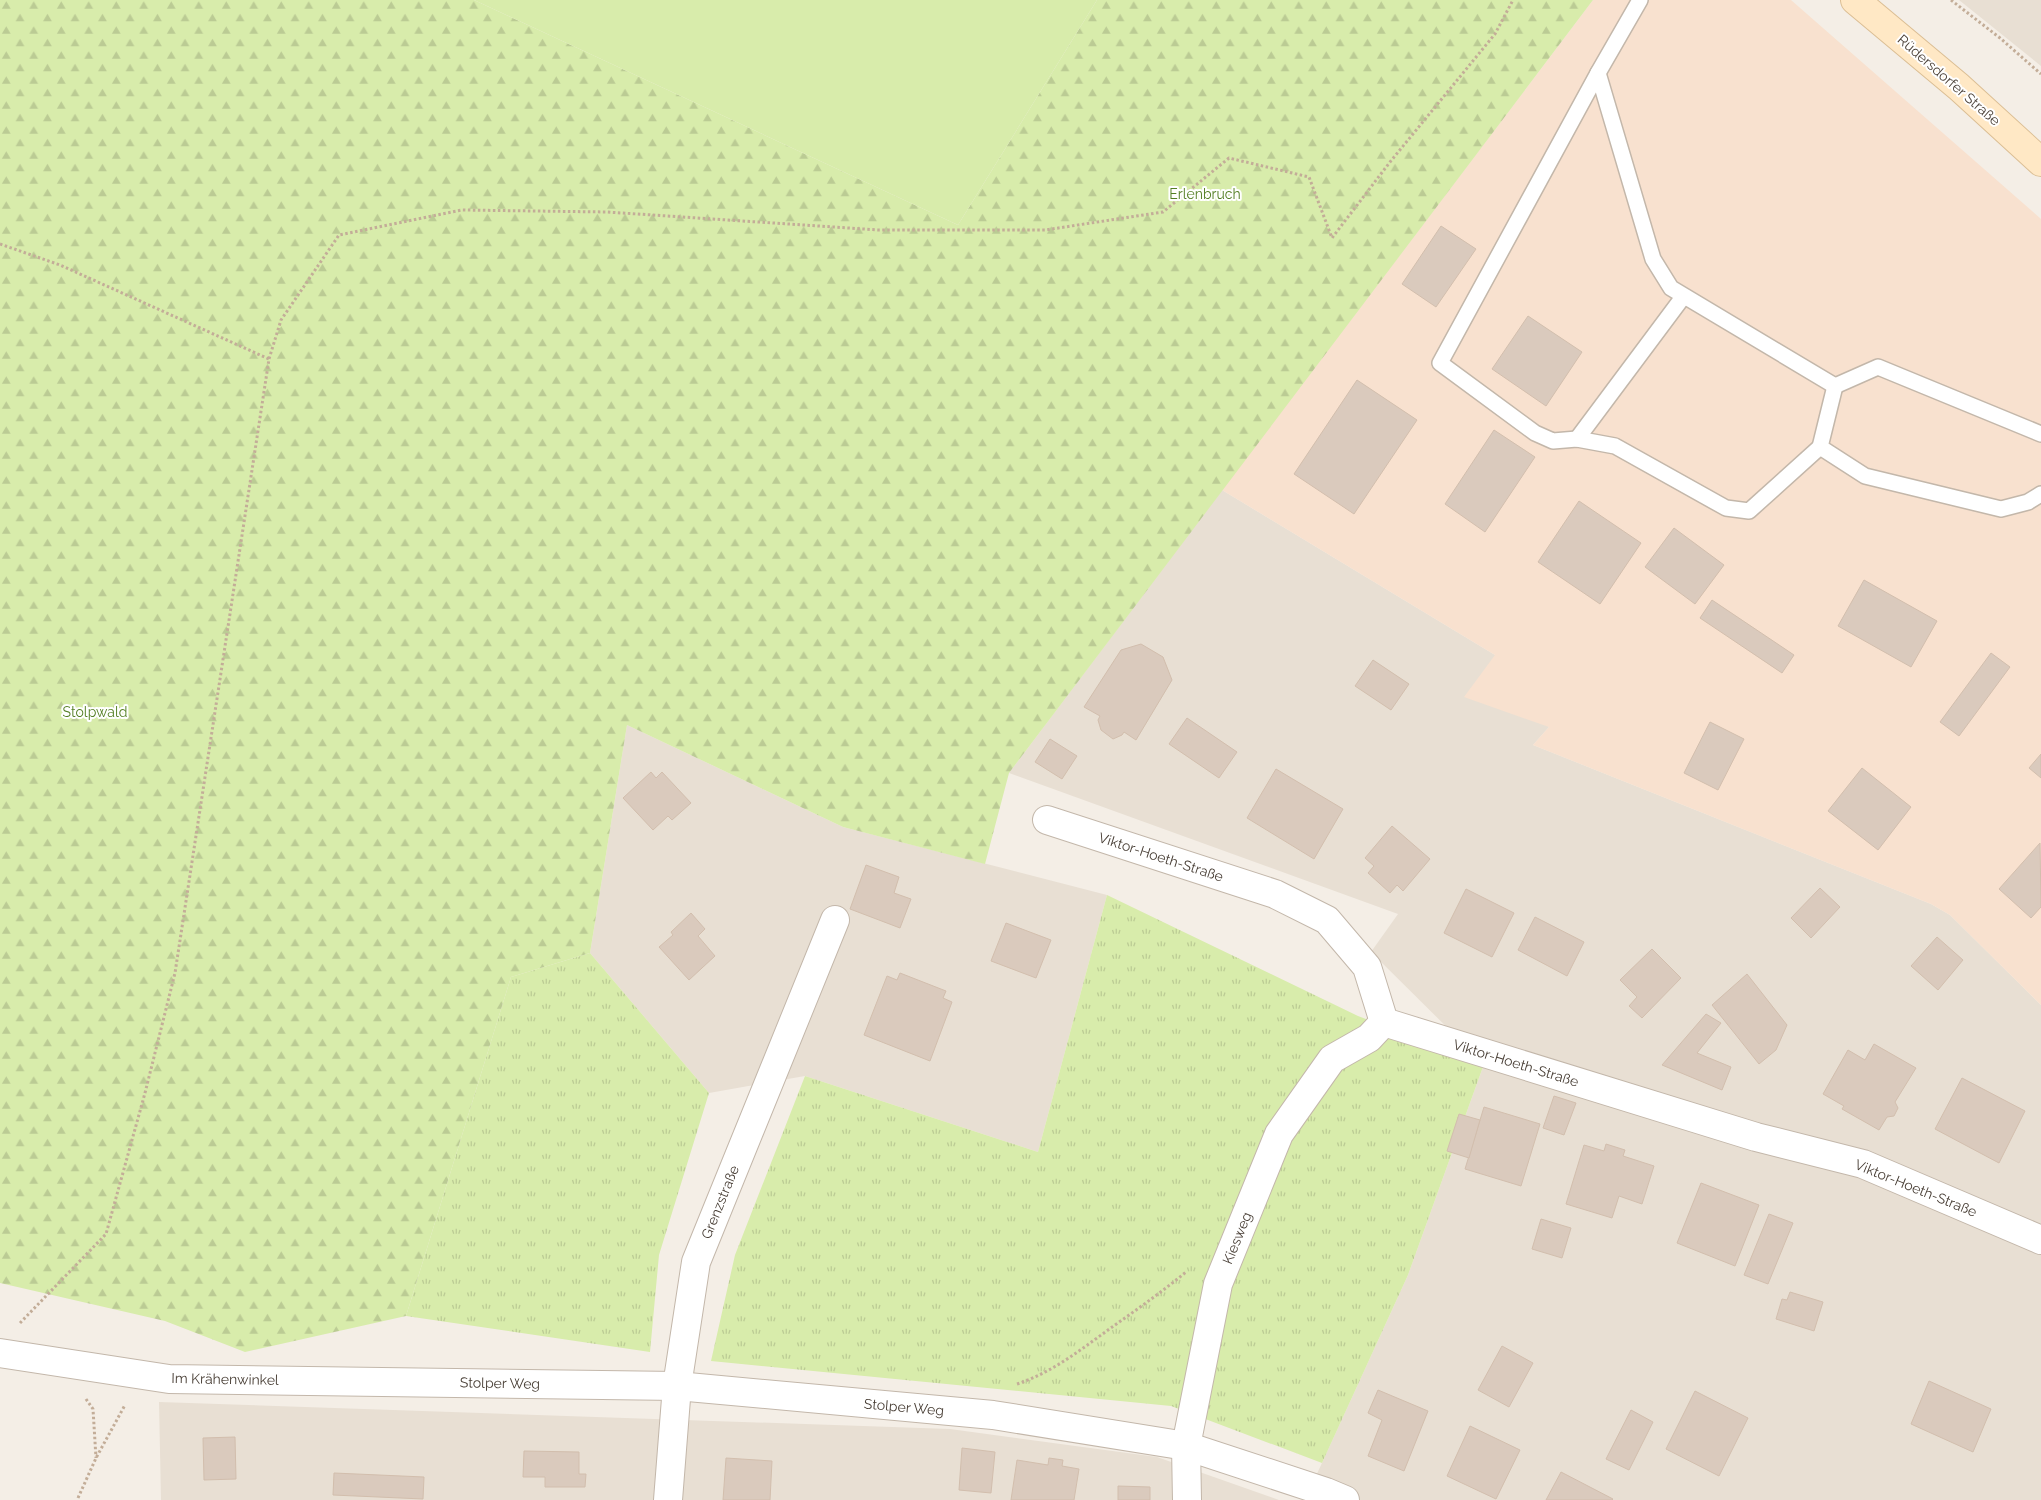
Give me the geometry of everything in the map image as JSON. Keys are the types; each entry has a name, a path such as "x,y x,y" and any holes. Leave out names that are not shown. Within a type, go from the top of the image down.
{"main road":[{"name":"Rüdersdorfer Straße","path":"1856,0 1959,87 2041,162"}],"street":[{"name":"Viktor-Hoeth-Straße","path":"1047,820 1275,894 1327,920 1367,967 1384,1022 1756,1136 1862,1164 2041,1240"},
{"name":"Grenzstraße","path":"668,1500 677,1386 696,1262 834,920"},
{"name":"Kiesweg","path":"1187,1500 1186,1446 1218,1284 1278,1134 1332,1059 1369,1038 1384,1022"},
{"name":"Im Krähenwinkel","path":"0,1352 169,1379 452,1383"},
{"name":"Stolper Weg","path":"452,1383 677,1386 993,1415 1186,1446 1345,1500"}],"lane":[{"path":"1640,0 1440,364 1535,433 1553,441 1577,439 1615,446 1726,508 1749,511 1820,446 1836,386"},
{"path":"1598,74 1654,260 1671,288 1683,297 1836,386"},
{"path":"1577,439 1683,297"},
{"path":"1836,386 1878,368 2041,434"},
{"path":"1820,446 1865,476 2002,509 2028,502 2041,494"}],"path":[{"path":"13,1329 106,1234 145,1093 175,973 269,359 281,320 339,235 462,210 606,212 879,230 1045,230 1163,212 1229,158 1309,177 1332,238 1390,162 1495,34 1513,0"},
{"path":"1951,0 2000,38 2041,74"},
{"path":"0,244 60,265 269,359"},
{"path":"1012,1386 1029,1380 1068,1359 1188,1271"},
{"path":"53,1361 79,1387 93,1409 96,1458"},
{"path":"78,1498 96,1458 126,1403"}],"shaded area":[{"path":"1593,0 1791,0 2041,219 2041,1005 1950,915 1931,904 1533,745 1549,727 1464,697 1495,655 1222,490"},
{"path":"1959,0 2041,0 2041,66"},
{"path":"1222,490 1495,655 1549,727 1533,745 1931,904 1950,915 2041,1005 2041,1500 1305,1500 1408,1275 1484,1064 1371,952 1398,914 1009,773"},
{"path":"627,725 843,827 1107,895 1038,1152 805,1076 709,1093 590,953"},
{"path":"159,1402 950,1429 1157,1457 1279,1500 161,1500"}],"green space":[{"path":"0,0 474,0 958,225 1097,0 1593,0 1009,773 985,864 843,827 627,725 590,953 511,977 406,1316 245,1352 165,1321 0,1283"},
{"path":"474,0 1097,0 958,225"},
{"path":"1107,895 1358,1016 1484,1064 1408,1275 1322,1463 1171,1406 711,1361 735,1255 805,1076 1038,1152"},
{"path":"590,953 709,1093 659,1255 650,1352 406,1316 511,977"}],"building":[{"path":"1441,226 1476,249 1436,307 1402,284"},
{"path":"1528,316 1582,352 1546,406 1492,369"},
{"path":"1357,380 1417,420 1354,514 1294,474"},
{"path":"1494,430 1535,457 1485,532 1445,504"},
{"path":"1579,501 1641,543 1600,604 1538,562"},
{"path":"1674,528 1724,565 1695,604 1645,567"},
{"path":"1864,580 1937,621 1911,667 1838,626"},
{"path":"1712,600 1794,655 1782,673 1700,618"},
{"path":"1141,644 1163,657 1172,680 1136,740 1124,732 1113,739 1101,730 1098,720 1100,716 1084,707 1121,650"},
{"path":"1991,653 2010,667 1959,736 1940,722"},
{"path":"1373,660 1409,684 1391,710 1355,686"},
{"path":"1187,718 1237,752 1219,778 1169,744"},
{"path":"1710,722 1744,739 1718,790 1684,773"},
{"path":"1050,739 1077,756 1062,779 1035,762"},
{"path":"2041,754 2041,778 2029,768"},
{"path":"1862,768 1911,807 1878,850 1828,811"},
{"path":"1276,769 1343,809 1314,859 1247,818"},
{"path":"651,772 656,778 662,772 691,803 672,820 668,816 653,830 623,798"},
{"path":"1392,826 1430,859 1403,891 1397,885 1390,893 1368,873 1374,866 1365,858"},
{"path":"2040,843 2041,907 2031,918 1999,889"},
{"path":"866,865 899,877 894,893 911,899 900,928 850,909"},
{"path":"1820,888 1840,907 1811,938 1791,918"},
{"path":"1466,889 1514,913 1492,957 1444,933"},
{"path":"691,913 705,929 698,936 715,956 689,980 659,947 673,935 671,932"},
{"path":"1535,917 1584,942 1567,976 1518,950"},
{"path":"1006,923 1051,940 1036,978 991,961"},
{"path":"1937,937 1963,960 1938,990 1911,966"},
{"path":"1652,949 1681,978 1642,1018 1629,1006 1637,997 1620,980"},
{"path":"900,973 946,991 943,998 952,1002 930,1061 864,1035 887,976 897,980"},
{"path":"1747,974 1787,1025 1776,1050 1759,1064 1712,1005"},
{"path":"1706,1014 1721,1023 1697,1053 1731,1067 1722,1090 1662,1065"},
{"path":"1874,1044 1916,1068 1895,1102 1898,1108 1894,1116 1887,1117 1879,1130 1842,1109 1844,1106 1823,1094 1848,1050 1865,1060"},
{"path":"1962,1078 2025,1111 1999,1163 1935,1129"},
{"path":"1554,1096 1576,1103 1564,1135 1543,1128"},
{"path":"1484,1107 1540,1124 1521,1186 1465,1169"},
{"path":"1459,1114 1480,1120 1469,1158 1447,1151"},
{"path":"1606,1144 1625,1150 1623,1156 1654,1166 1642,1204 1619,1196 1612,1218 1566,1204 1584,1145 1604,1151"},
{"path":"1701,1183 1759,1205 1735,1266 1677,1243"},
{"path":"1769,1214 1793,1223 1768,1284 1744,1275"},
{"path":"1541,1219 1571,1228 1562,1258 1532,1249"},
{"path":"1790,1292 1823,1302 1814,1331 1776,1319 1782,1299 1787,1300"},
{"path":"1502,1346 1533,1363 1509,1407 1478,1390"},
{"path":"1929,1381 1991,1409 1973,1452 1911,1424"},
{"path":"1378,1390 1428,1411 1404,1471 1368,1456 1382,1420 1368,1413"},
{"path":"1695,1391 1748,1418 1719,1476 1666,1449"},
{"path":"1631,1410 1653,1422 1629,1470 1606,1459"},
{"path":"1470,1426 1520,1450 1496,1499 1447,1476"},
{"path":"235,1437 236,1479 204,1480 203,1438"},
{"path":"962,1448 995,1452 991,1493 959,1490"},
{"path":"524,1451 579,1452 579,1474 586,1474 585,1487 545,1487 545,1477 523,1477"},
{"path":"726,1458 772,1461 770,1500 723,1500"},
{"path":"1049,1458 1063,1460 1062,1466 1079,1469 1074,1500 1011,1500 1017,1460 1048,1465"},
{"path":"1561,1472 1613,1499 1546,1500"},
{"path":"334,1473 424,1477 423,1499 333,1495"},
{"path":"1118,1486 1150,1487 1150,1500 1118,1500"}],"park label":[{"name":"Erlenbruch","path":"1205,194"},
{"name":"Stolpwald","path":"95,712"}]}
